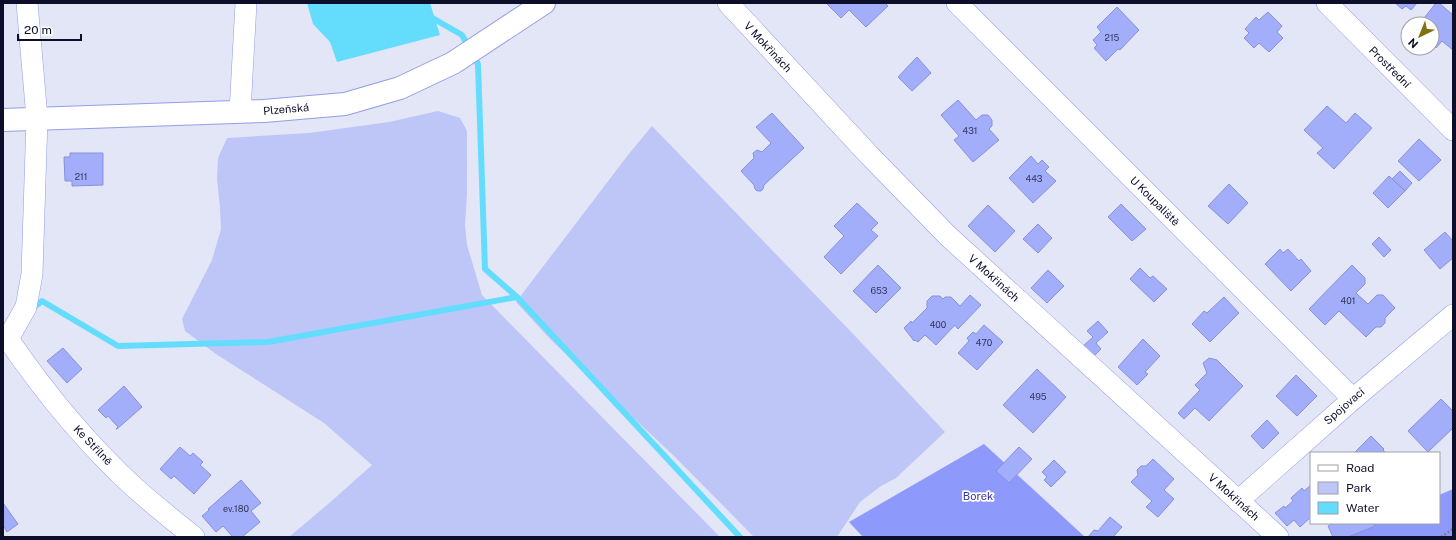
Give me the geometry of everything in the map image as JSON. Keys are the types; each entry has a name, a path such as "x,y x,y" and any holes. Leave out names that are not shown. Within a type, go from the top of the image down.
{"main road":[{"name":"Plzeňská","path":"3,120 264,111 345,104 400,88 453,63 544,3"}],"street":[{"name":"Ke Střílně","path":"27,3 37,118 32,274 26,307 5,341 81,434 135,488 194,537"},
{"path":"240,112 246,3"},
{"name":"V Mokřinách","path":"728,3 869,155 948,236 1278,537"},
{"name":"U Koupaliště","path":"957,3 1353,399"},
{"name":"Prostřední","path":"1327,3 1453,130"},
{"name":"Spojovací","path":"1238,500 1353,399 1453,315"}],"path":[{"path":"1441,537 1453,529"}],"green space":[{"path":"438,111 460,118 467,131 467,194 465,225 467,245 482,295 720,537 289,537 372,465 324,423 216,354 185,331 182,319 212,260 221,229 217,179 218,158 227,138 309,133 389,122"},
{"path":"652,126 856,337 945,432 896,478 881,486 860,502 837,537 754,537 675,457 551,340 516,302 628,155"},
{"name":"Borek","path":"984,444 1085,537 863,537 849,522"},
{"path":"1453,489 1453,537 1345,537 1373,524 1440,524 1440,495"}],"water":[{"path":"307,3 430,3 440,35 337,62 330,42 313,24"}],"building":[{"path":"826,3 885,3 888,6 866,27 849,10 841,18"},
{"path":"1395,3 1417,3 1411,10 1406,6 1402,9"},
{"path":"1436,3 1439,3 1453,15 1453,50 1442,41 1440,43 1440,16 1426,16"},
{"path":"1117,7 1139,30 1120,50 1118,49 1106,61 1094,48 1097,45 1093,40 1101,32 1097,27"},
{"path":"1268,12 1282,26 1277,32 1283,38 1269,52 1259,43 1254,48 1244,38 1249,33 1245,29 1256,17 1259,20"},
{"path":"917,57 931,73 912,91 898,77"},
{"path":"958,100 976,120 982,115 988,115 992,120 992,126 989,129 999,140 973,162 954,140 959,136 941,115"},
{"path":"1327,106 1346,123 1355,113 1372,128 1334,169 1317,153 1323,148 1304,130"},
{"path":"772,113 804,148 764,185 761,191 757,191 754,185 741,171 754,158 753,153 757,150 762,152 771,143 756,127"},
{"path":"1419,139 1441,160 1419,181 1398,161"},
{"path":"70,153 103,153 103,185 72,186 72,181 65,181 64,157 70,157"},
{"path":"1031,156 1038,164 1042,160 1049,167 1045,171 1056,181 1033,203 1009,178"},
{"path":"1400,171 1412,183 1405,191 1392,179"},
{"path":"1389,176 1405,191 1388,208 1373,193"},
{"path":"1229,184 1248,203 1228,224 1208,206"},
{"path":"857,203 878,223 871,230 878,236 841,274 824,257 844,236 834,226"},
{"path":"1121,204 1146,229 1132,241 1108,217"},
{"path":"988,205 1015,231 995,252 968,226"},
{"path":"1038,224 1052,238 1038,253 1023,239"},
{"path":"1445,232 1453,241 1453,258 1440,269 1424,250"},
{"path":"1379,237 1391,250 1384,257 1372,244"},
{"path":"1280,249 1283,253 1288,249 1299,261 1301,259 1311,271 1291,291 1265,264"},
{"path":"878,265 901,288 876,313 853,291"},
{"path":"1352,265 1365,278 1365,284 1356,293 1368,304 1377,295 1383,295 1395,308 1385,318 1385,323 1381,327 1376,327 1366,337 1339,311 1325,325 1309,309"},
{"path":"1140,268 1150,278 1153,276 1167,289 1154,302 1130,279"},
{"path":"1048,270 1064,286 1047,303 1031,288"},
{"path":"970,295 981,305 958,329 955,325 936,345 925,335 918,342 915,340 914,341 904,328 911,321 912,323 927,308 927,301 932,296 940,296 943,299 945,297 951,297 960,306"},
{"path":"1224,297 1239,313 1210,342 1192,324 1204,311 1207,313"},
{"path":"1098,321 1108,332 1096,343 1101,349 1093,357 1082,347 1093,337 1087,331"},
{"path":"984,325 1003,342 977,370 958,353 969,341 967,338 973,332 976,334"},
{"path":"1143,339 1160,356 1145,372 1148,374 1137,385 1118,367"},
{"path":"63,348 82,369 67,383 47,361"},
{"path":"1209,358 1217,360 1243,386 1209,421 1195,408 1184,419 1178,413 1200,390 1195,385 1207,373 1203,363"},
{"path":"1037,369 1066,397 1033,433 1003,405"},
{"path":"1296,375 1317,396 1297,416 1276,396"},
{"path":"124,386 142,407 116,429 118,427 108,416 106,418 98,410"},
{"path":"1441,399 1453,411 1453,428 1428,452 1408,431"},
{"path":"1267,420 1279,433 1263,449 1251,436"},
{"path":"1371,436 1384,449 1383,450 1385,452 1355,452"},
{"path":"180,447 190,456 193,453 203,462 200,465 211,475 194,494 174,476 171,479 160,469"},
{"path":"1019,447 1032,459 1009,483 996,471"},
{"path":"1153,459 1174,479 1164,490 1174,499 1158,517 1146,507 1152,501 1131,482 1138,475 1137,470 1141,466 1146,466"},
{"path":"1054,460 1066,472 1051,487 1044,480 1047,477 1042,472"},
{"path":"241,480 261,503 251,511 260,522 242,537 233,537 223,526 216,532 202,516"},
{"path":"1310,486 1310,518 1300,527 1294,520 1287,526 1275,513 1284,506 1285,508 1293,501 1291,498 1302,488 1304,491"},
{"path":"3,503 18,524 7,532 4,527 3,528"},
{"path":"1110,517 1122,527 1113,537 1088,537 1094,530 1098,531"},
{"path":"1332,524 1374,524 1375,526 1348,537 1333,537 1328,526"}],"waterway":[{"path":"429,16 462,35 478,64 485,269 517,297 740,537"},
{"path":"32,309 42,301 118,346 268,342 517,297"}]}
